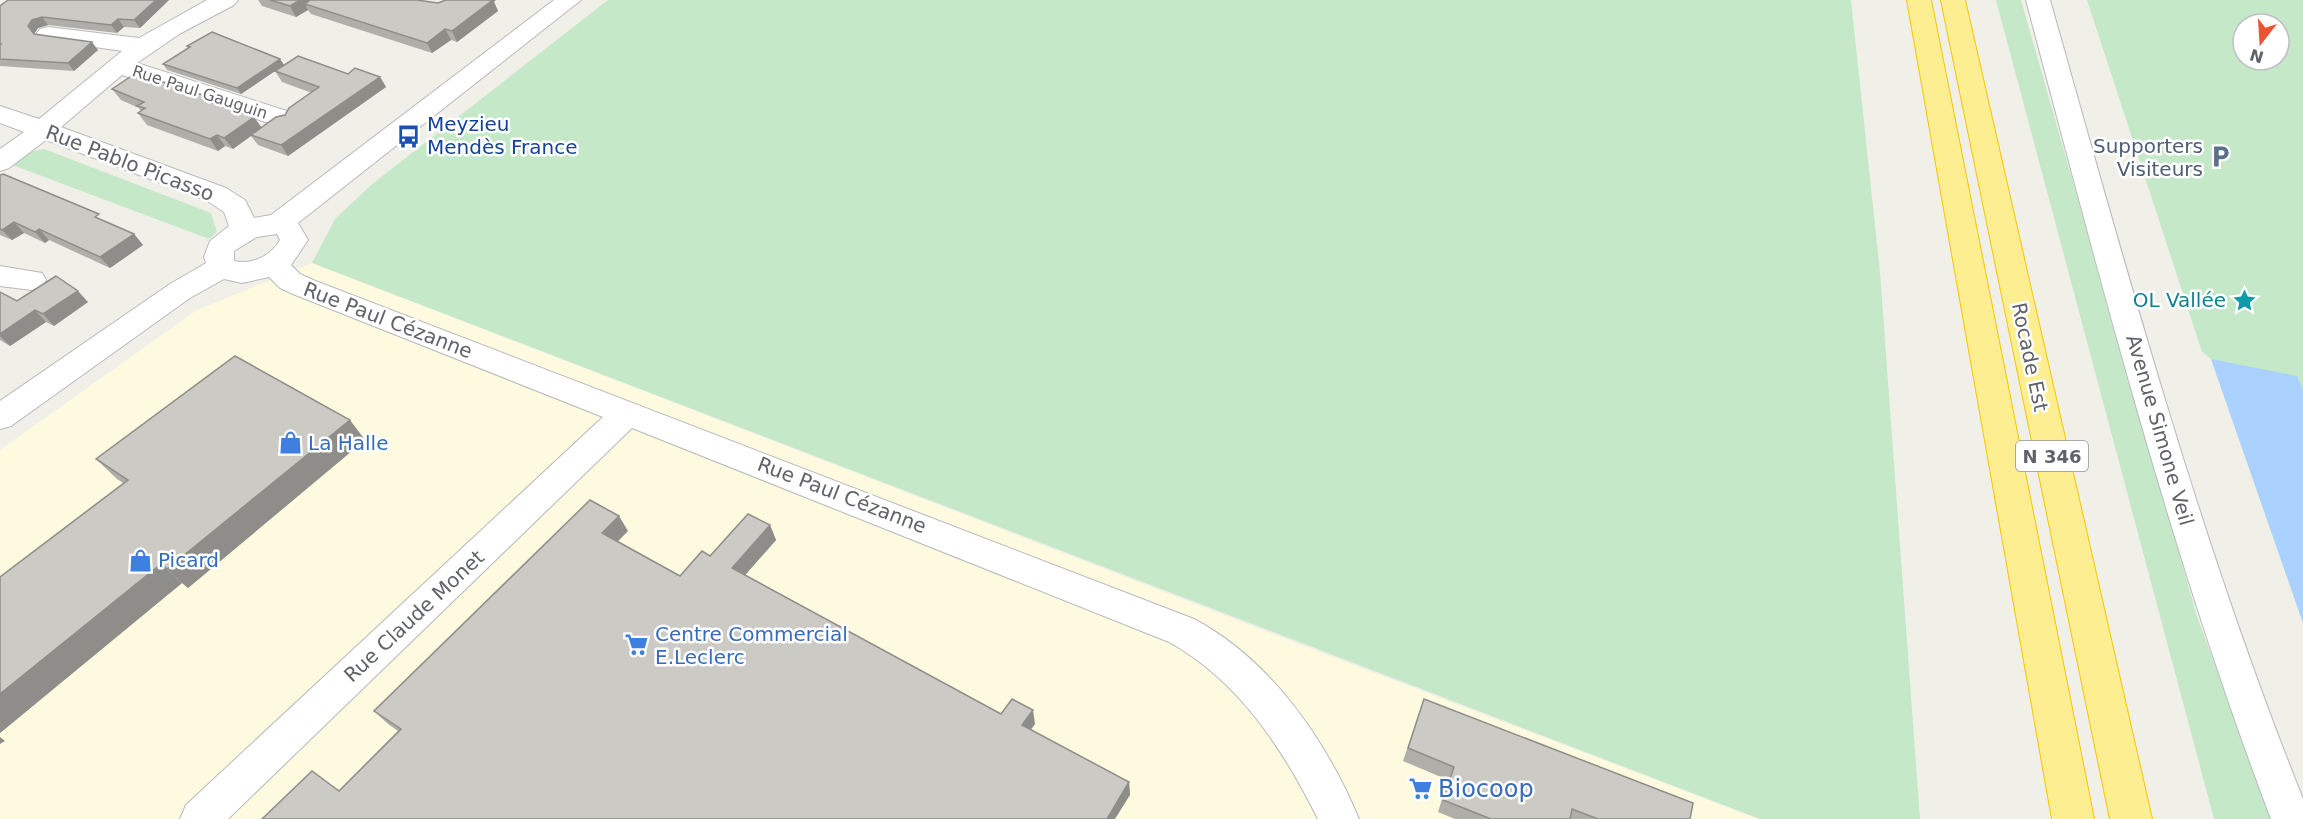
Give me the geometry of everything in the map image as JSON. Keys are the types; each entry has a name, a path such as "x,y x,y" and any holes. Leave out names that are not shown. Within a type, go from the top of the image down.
{"highway":[{"name":"N 346","path":"1919,0 2073,819"},
{"name":"Rocade Est","path":"1953,0 2131,819"}],"street":[{"name":"Rue Paul Gauguin","path":"0,162 44,131 118,65 143,46 182,21 226,0"},
{"path":"278,224 287,227 294,240 291,248 273,264 250,272 238,273 222,267 218,261 219,253 233,236 245,230 278,224 569,0"},
{"name":"Avenue Simone Veil","path":"2038,0 2098,220 2200,568 2258,736 2291,819"},
{"name":"Rue Paul Gauguin","path":"48,34 143,46"},
{"name":"Rue Paul Gauguin","path":"118,65 144,71 281,118"},
{"name":"Rue Pablo Picasso","path":"0,114 216,194 235,207 245,230"},
{"name":"Rue Paul Cézanne","path":"273,264 290,281 303,287 1114,602 1198,641 1266,697 1306,755 1339,819"},
{"path":"0,417 180,291 222,267"},
{"path":"0,276 32,280"},
{"name":"Rue Claude Monet","path":"200,819 628,413"}],"shaded area":[{"path":"312,263 1758,819 0,819 0,450 197,310"}],"green space":[{"path":"608,0 1851,0 1880,272 1920,819 1760,819 312,263 335,219 371,185"},
{"path":"1996,0 2021,0 2197,616 2272,819 2214,819"},
{"name":"OL Vallée","path":"2087,0 2303,0 2303,623 2211,359 2202,352"},
{"path":"44,149 211,213 217,232 209,239 10,164 33,151"}],"water":[{"path":"2211,359 2297,376 2303,390 2303,623"}],"building":[{"path":"8,0 156,0 134,20 118,19 111,25 42,17 32,20 28,26 34,34 92,42 68,63 0,59 0,6"},
{"path":"270,0 300,0 290,6"},
{"path":"310,0 417,0 438,3 446,0 493,0 452,31 445,29 427,43 305,4"},
{"path":"212,32 280,59 237,88 163,64 190,47 187,46"},
{"path":"298,56 348,74 355,68 380,77 281,145 251,135 276,117 285,115 289,108 319,87 275,71"},
{"path":"136,73 212,98 207,101 254,117 224,138 217,135 210,139 138,113 145,108 137,106 144,102 112,89"},
{"path":"3,174 99,214 95,217 134,234 100,257 39,229 35,232 14,222 2,230 0,229 0,175"},
{"path":"56,276 78,291 43,314 35,310 0,334 0,292 17,301"},
{"path":"235,356 350,420 167,569 161,564 0,694 0,577 128,480 96,459"},
{"name":"Centre Commercial E.Leclerc","path":"590,500 619,516 602,533 680,576 702,551 710,556 748,514 770,525 732,568 1001,714 1012,699 1033,710 1022,725 1129,782 1107,819 262,819 312,771 339,791 401,729 374,711"},
{"path":"1424,699 1693,803 1690,819 1598,819 1572,809 1570,819 1491,819 1443,800 1454,767 1408,748"}],"place":[{"name":"Meyzieu Mendès France","path":"409,136"},
{"name":"Supporters Visiteurs","path":"2221,157"},
{"name":"OL Vallée","path":"2244,300"},
{"name":"La Halle","path":"290,443"},
{"name":"Picard","path":"140,560"},
{"name":"Centre Commercial E.Leclerc","path":"637,645"},
{"name":"Biocoop","path":"1420,789"}]}
